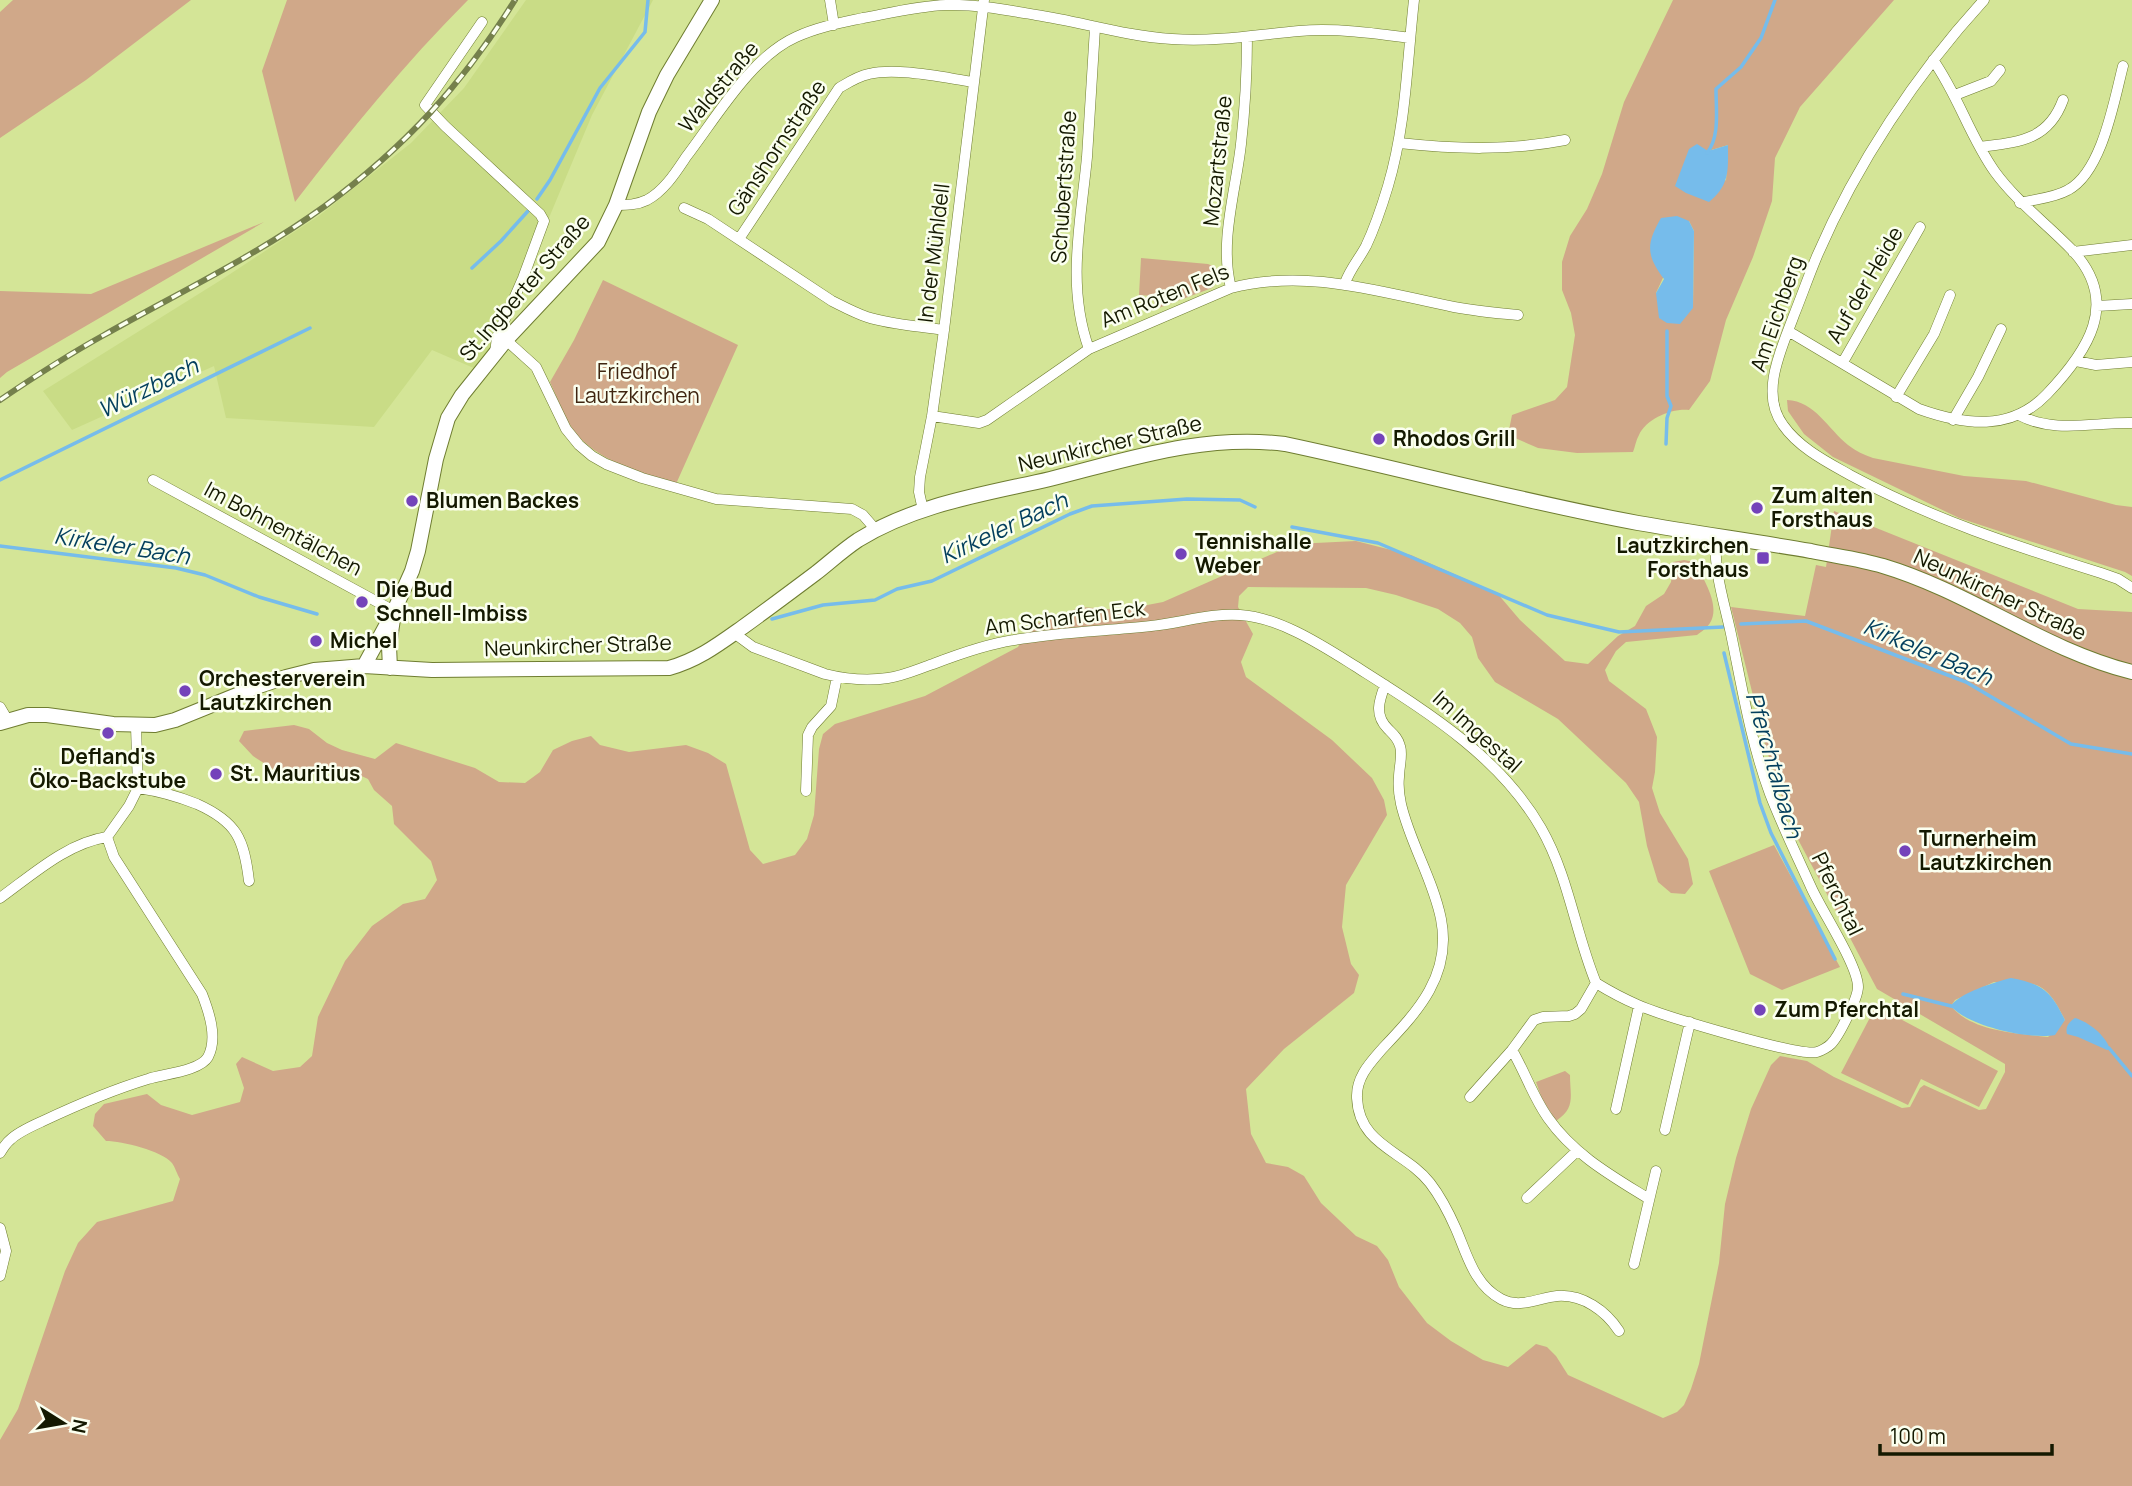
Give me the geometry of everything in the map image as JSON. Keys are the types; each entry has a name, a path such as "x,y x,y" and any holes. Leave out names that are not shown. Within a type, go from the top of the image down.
{"main road":[{"name":"St.Ingberter Straße","path":"363,666 409,579 418,551 436,459 448,418 462,394 506,340 598,242 616,205 649,112 667,75 712,0"},
{"name":"Neunkircher Straße","path":"2,716 47,715 136,726 155,725 298,674 363,666 445,670 669,668 699,657 856,542 876,530 923,510 1163,450 1211,442 1259,441 1313,449 1577,511 1818,552 1882,566 1951,592 2056,645 2132,672"},
{"name":"St.Ingberter Straße","path":"390,668 389,646 394,611"}],"street":[{"path":"831,0 834,25"},
{"path":"1345,283 1349,271 1365,248 1376,221 1399,144 1414,0"},
{"name":"Am Eichberg","path":"1984,0 1933,60 1883,133 1852,185 1817,255 1774,371 1773,401 1776,414 1783,427 1810,451 1883,493 2003,542 2118,579 2132,588"},
{"name":"Waldstraße","path":"616,205 632,205 655,195 674,174 732,95 773,51 793,38 834,25 923,7 983,4 1095,28 1169,39 1202,41 1324,30 1409,38"},
{"name":"In der Mühldell","path":"923,510 919,492 920,477 944,330 983,4"},
{"path":"482,22 425,105 444,126 543,217 544,222 523,278 497,337 495,353"},
{"name":"Schubertstraße","path":"1089,349 1081,323 1076,263 1087,159 1095,28"},
{"name":"Mozartstraße","path":"1231,288 1227,270 1229,233 1242,131 1247,37"},
{"path":"1933,60 1955,95 1995,171 2020,203 2073,252 2092,279 2097,306 2132,304"},
{"path":"2020,203 2057,195 2082,180 2100,146 2123,66"},
{"path":"1955,95 1991,81 2000,70"},
{"name":"Gänshornstraße","path":"738,239 839,88 853,79 884,71 974,82"},
{"path":"1980,147 2032,138 2053,120 2063,100"},
{"path":"1399,144 1470,149 1535,146 1565,140"},
{"path":"684,208 708,219 832,301 851,310 884,321 944,330"},
{"name":"Auf der Heide","path":"1843,362 1920,227"},
{"path":"2073,252 2132,245"},
{"name":"Am Roten Fels","path":"932,416 979,423 987,420 1089,349 1251,282 1345,283 1455,307 1518,315"},
{"path":"1896,397 1934,334 1950,295"},
{"name":"Auf der Heide","path":"1788,331 1919,409 1953,419 1986,422 2019,415 2036,406 2076,361 2092,332 2097,306"},
{"path":"1953,419 1978,377 2001,329"},
{"path":"506,340 536,367 566,429 579,445 606,464 642,478 716,499 852,509 863,514 876,530"},
{"path":"2076,361 2096,365 2132,362"},
{"name":"Auf der Heide","path":"2019,415 2048,425 2132,423"},
{"name":"Im Bohnentälchen","path":"153,480 394,611"},
{"name":"Pferchtal","path":"1690,1022 1775,1046 1802,1052 1818,1052 1831,1044 1856,999 1858,985 1853,968 1815,897 1770,793 1757,751 1719,585 1714,555 1716,535"},
{"name":"Am Scharfen Eck","path":"734,633 753,647 837,677 874,680 890,678 993,644 1031,637 1153,626 1219,615 1241,615 1260,619"},
{"name":"Im Imgestal","path":"1260,619 1331,651 1416,704 1503,778 1540,827 1566,885 1596,982"},
{"path":"806,791 808,735 831,706 837,677"},
{"path":"1385,685 1379,702 1381,721 1396,737 1401,747 1398,780 1401,802 1440,916 1443,941 1439,967 1426,998 1362,1073 1356,1094 1362,1123 1385,1147 1411,1164 1431,1184 1455,1227 1477,1277 1492,1293 1503,1300 1516,1303 1558,1296 1576,1298 1598,1308 1611,1319 1619,1331"},
{"path":"0,898 59,857 88,842 107,837 138,788 136,726"},
{"path":"138,788 170,794 214,812 224,819 244,849 249,881"},
{"path":"0,1153 5,1140 63,1111 150,1078 192,1067 204,1062 209,1056 210,1013 202,994 114,857 107,837"},
{"path":"1471,1097 1534,1020 1575,1014 1581,1009 1596,982 1639,1006 1690,1022 1665,1130"},
{"path":"1616,1109 1639,1006"},
{"path":"1511,1050 1547,1118 1577,1151 1649,1199"},
{"path":"1527,1198 1577,1151"},
{"path":"1634,1264 1656,1171"},
{"path":"0,1276 6,1251 1,1232"}],"shaded area":[{"path":"526,0 653,0 592,115 533,256 507,330 476,369 432,350 374,427 226,418 214,366 72,430 43,391 320,215 411,143 464,88"}],"green space":[{"path":"13,0 191,0 86,80 0,138 0,12"},
{"path":"287,0 468,0 378,98 295,202 262,71"},
{"path":"1673,0 1894,0 1800,107 1775,158 1772,201 1753,257 1726,320 1710,381 1689,410 1660,416 1647,424 1637,439 1633,452 1577,453 1538,448 1508,435 1512,415 1555,400 1567,387 1575,335 1571,313 1562,290 1562,262 1570,236 1587,209 1602,174 1624,102","holes":["1728,145 1726,181 1708,151","1689,221 1694,231 1693,308 1656,293"]},
{"path":"264,222 0,378 0,291 91,294"},
{"path":"1141,258 1208,264 1215,267 1215,284 1212,288 1156,309 1152,296 1139,295"},
{"name":"Friedhof Lautzkirchen","path":"603,280 738,345 676,484 624,466 588,445 569,424 550,382"},
{"path":"1787,400 1806,405 1848,445 1873,458 1964,476 2026,481 2132,507 2132,576 1959,518 1833,457 1804,434 1788,411"},
{"path":"1834,511 2078,609 2132,612 2132,1486 0,1486 0,1440 18,1409 65,1271 78,1243 97,1222 173,1201 180,1179 172,1163 160,1154 106,1141 93,1126 95,1114 104,1104 147,1094 161,1105 192,1115 240,1102 244,1088 236,1064 242,1057 273,1071 300,1067 312,1056 318,1017 345,961 372,926 403,904 425,899 437,880 431,861 394,824 392,806 374,790 368,779 355,773 340,771 291,776 273,769 253,756 239,741 244,731 294,725 309,729 327,743 342,750 375,759 396,743 475,768 499,782 525,783 540,772 553,750 591,736 600,745 629,752 686,745 708,753 726,764 750,850 763,864 795,855 807,839 814,815 819,749 823,734 835,724 925,696 1018,647 1030,626 1081,607 1121,610 1163,602 1295,544 1356,541 1411,555 1497,593 1520,620 1565,661 1588,664 1618,636 1635,626 1646,606 1664,594 1671,582 1673,562 1695,562 1710,592 1713,616 1709,625 1700,633 1626,642 1616,651 1605,670 1609,681 1646,709 1657,737 1652,788 1660,813 1688,859 1693,884 1685,894 1671,893 1658,882 1647,846 1639,802 1626,783 1558,719 1495,682 1478,658 1472,637 1460,623 1438,609 1366,588 1248,587 1239,596 1238,607 1253,634 1241,662 1246,677 1332,740 1372,778 1384,800 1387,815 1346,885 1342,927 1351,964 1359,975 1354,993 1284,1049 1246,1089 1251,1134 1266,1163 1288,1167 1304,1176 1321,1203 1356,1236 1377,1246 1388,1260 1399,1287 1427,1323 1451,1341 1483,1360 1508,1367 1536,1344 1547,1347 1568,1375 1663,1418 1677,1412 1684,1405 1699,1364 1719,1263 1725,1204 1736,1158 1751,1109 1771,1065 1780,1056 1807,1061 1834,1077 1902,1108 1910,1107 1924,1085 1979,1110 1986,1109 2005,1072 2005,1064 1877,989 1792,828 1766,748 1731,607 1805,616 1816,565 1826,567","holes":["1994,982 2030,983 2045,990 2065,1020 2048,1037 2023,1034 1983,1026 1960,1015 1951,1006 1955,1000"]},
{"path":"1774,845 1840,967 1782,990 1750,974 1709,871"},
{"path":"1876,1006 1998,1071 1979,1107 1921,1079 1908,1105 1841,1073"},
{"path":"1565,1071 1570,1075 1570,1101 1567,1111 1556,1121 1542,1099 1536,1082"}],"water":[{"path":"1697,144 1708,151 1728,145 1728,170 1724,183 1709,202 1675,186 1689,149"},
{"path":"1677,216 1689,221 1694,231 1693,308 1680,324 1667,323 1659,318 1656,293 1664,279 1654,263 1650,249 1661,218"},
{"path":"2011,978 2038,986 2055,1002 2065,1020 2055,1035 2030,1035 2000,1030 1970,1020 1951,1006 1969,992"},
{"path":"2075,1018 2096,1030 2110,1049 2067,1034 2068,1025"}],"waterway":[{"name":"Würzbach","path":"537,199 600,88 645,32 648,0"},
{"path":"1707,153 1716,131 1716,89 1741,67 1761,38 1775,0"},
{"name":"Würzbach","path":"472,268 528,211"},
{"name":"Würzbach","path":"0,480 310,328"},
{"path":"1666,444 1667,418 1671,406 1667,396 1667,331"},
{"name":"Kirkeler Bach","path":"772,619 823,605 875,600 897,589 932,581 1092,506 1187,499 1240,500 1255,507"},
{"name":"Kirkeler Bach","path":"1292,527 1378,543 1547,615 1619,632 1723,627"},
{"name":"Kirkeler Bach","path":"0,546 176,568 205,575 259,597 317,614"},
{"name":"Kirkeler Bach","path":"1741,624 1806,621 1966,682 2071,744 2132,754"},
{"name":"Pferchtalbach","path":"1724,653 1760,803 1771,833 1835,959"},
{"name":"Pferchtalbach","path":"1903,994 1955,1007"},
{"name":"Pferchtalbach","path":"2109,1048 2132,1076"}],"railway":[{"path":"0,400 51,366 272,241 354,184 407,137 453,87 515,0"}],"place":[{"name":"Rhodos Grill","path":"1379,439"},
{"name":"Blumen Backes","path":"412,501"},
{"name":"Zum alten Forsthaus","path":"1757,508"},
{"name":"Tennishalle Weber","path":"1181,554"},
{"name":"Lautzkirchen Forsthaus","path":"1763,558"},
{"name":"Die Bud Schnell-Imbiss","path":"362,602"},
{"name":"Michel","path":"316,641"},
{"name":"Orchesterverein Lautzkirchen","path":"185,691"},
{"name":"Defland's Öko-Backstube","path":"108,733"},
{"name":"St. Mauritius","path":"216,774"},
{"name":"Turnerheim Lautzkirchen","path":"1905,851"},
{"name":"Zum Pferchtal","path":"1760,1010"}]}
